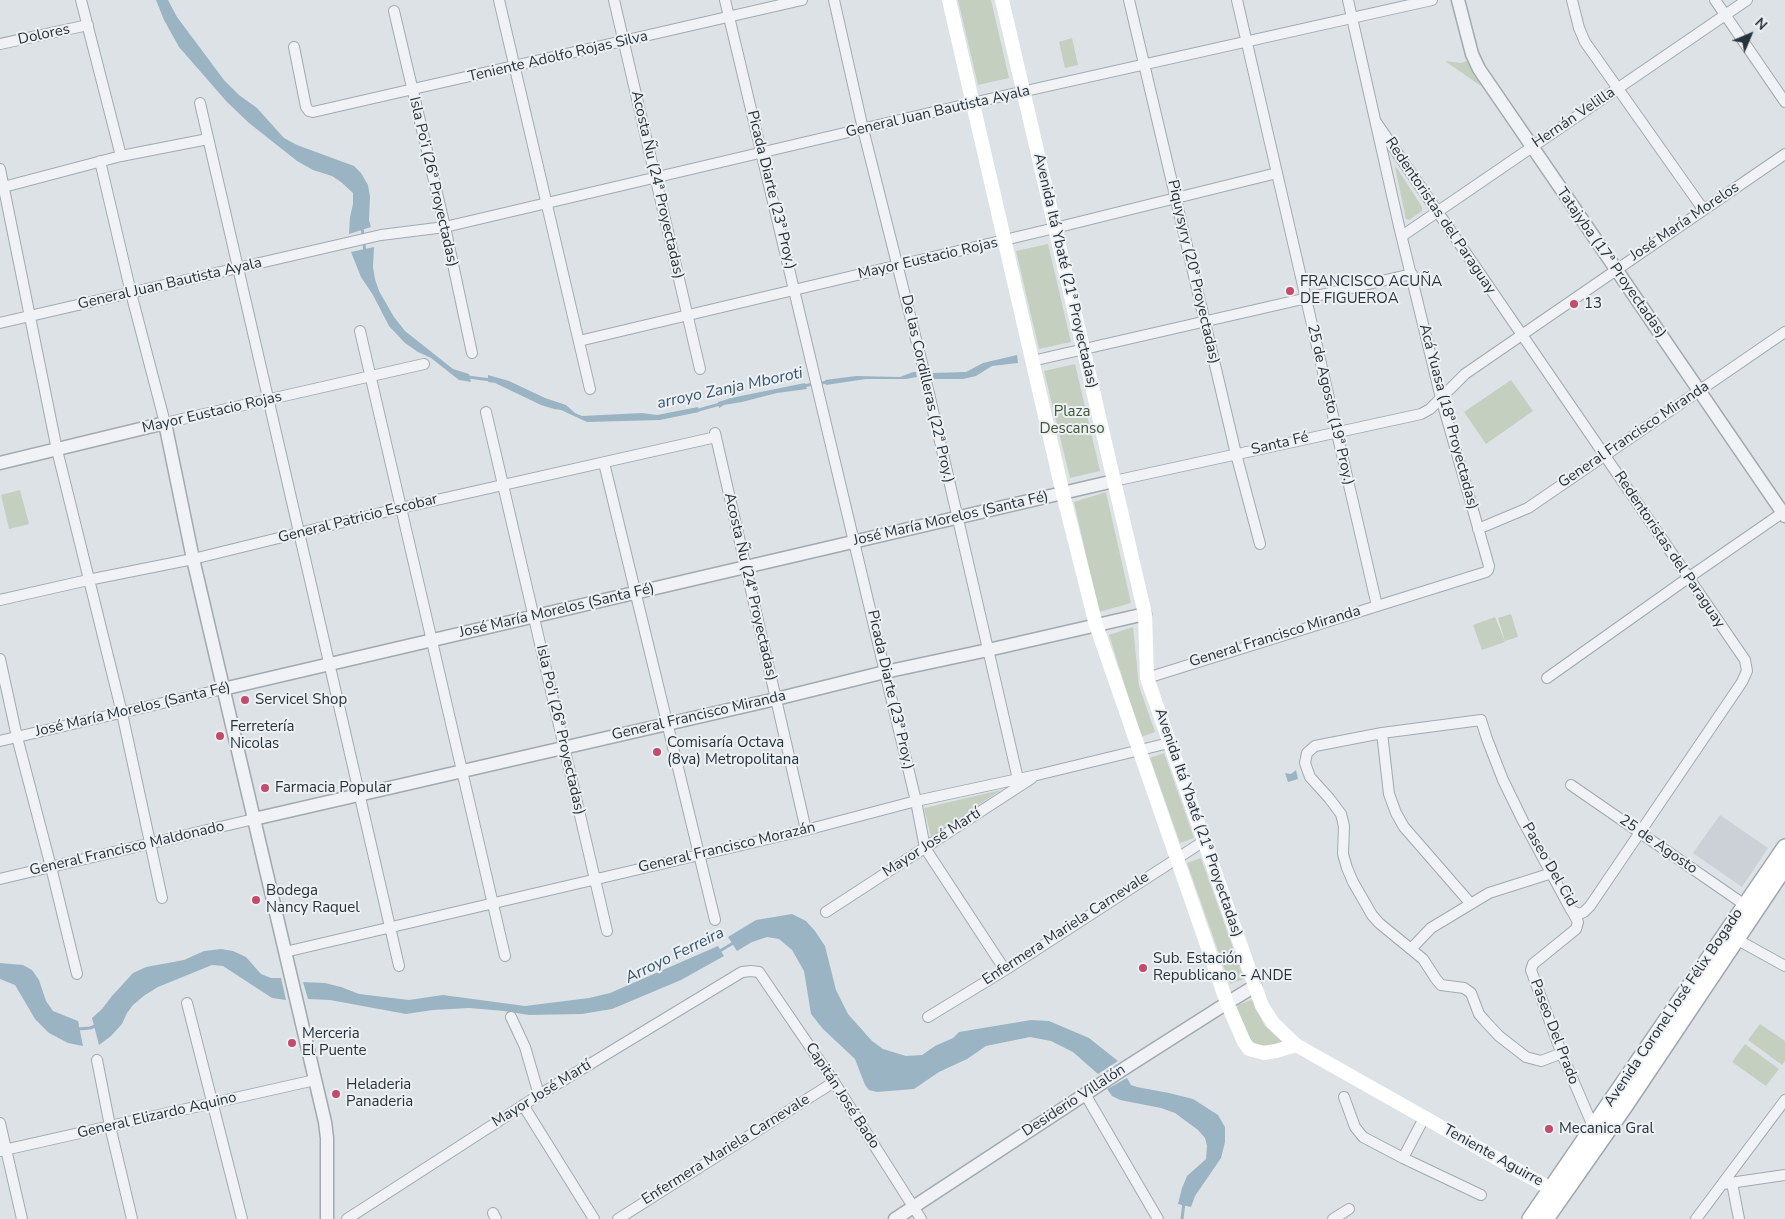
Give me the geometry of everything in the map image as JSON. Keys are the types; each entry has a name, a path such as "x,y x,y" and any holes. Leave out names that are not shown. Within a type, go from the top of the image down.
{"main road":[{"name":"Avenida Itá Ybaté (21ª Proyectadas)","path":"948,0 1063,494 1096,625 1227,1003 1244,1042 1249,1049 1264,1053 1296,1045"},
{"name":"Avenida Itá Ybaté (21ª Proyectadas)","path":"1002,0 1144,614 1147,678 1262,1006 1273,1023 1296,1045"},
{"name":"Avenida Coronel José Félix Bogado","path":"1546,1219 1556,1192 1592,1128 1785,847"},
{"name":"Avenida Coronel José Félix Bogado","path":"1530,1219 1601,1141 1785,867"},
{"name":"Teniente Aguirre","path":"1296,1045 1556,1192"}],"street":[{"path":"81,0 121,156"},
{"path":"499,0 590,389"},
{"name":"Acosta Ñu (24ª Proyectadas)","path":"614,0 700,370"},
{"name":"Picada Diarte (23ª Proy.)","path":"725,0 916,801 925,848 1005,970"},
{"name":"Teniente Adolfo Rojas Silva","path":"294,47 306,107 309,111 313,112 802,0"},
{"name":"De las Cordilleras (22ª Proy.)","path":"834,0 1018,779"},
{"name":"Piquysyry (20ª Proyectadas)","path":"1129,0 1236,454 1260,544"},
{"name":"25 de Agosto (19ª Proy.)","path":"1237,0 1376,606"},
{"name":"Acá Yuasa (18ª Proyectadas)","path":"1348,0 1441,398 1489,566 1488,570"},
{"name":"General Juan Bautista Ayala","path":"0,323 381,236 445,226 547,203 972,103 1432,0"},
{"name":"Tatajyba (17ª Proyectadas)","path":"1458,0 1474,60 1784,513"},
{"path":"1572,0 1579,28 1585,42 1703,209"},
{"path":"1715,0 1785,102"},
{"name":"Hernán Velilla","path":"1402,236 1747,0"},
{"name":"Isla Po'i (26ª Proyectadas)","path":"394,12 445,226 472,353"},
{"name":"Dolores","path":"0,44 88,25"},
{"path":"200,103 399,966"},
{"name":"Redentoristas del Paraguay","path":"1376,122 1745,660 1747,671 1742,682 1641,833"},
{"path":"2,188 121,156 208,139"},
{"name":"José María Morelos","path":"1441,398 1465,374 1521,334 1785,154"},
{"path":"100,161 131,293 165,423 193,559 325,1122 327,1138 327,1219"},
{"path":"0,168 2,188 57,450 122,713 162,898"},
{"name":"Mayor Eustacio Rojas","path":"579,341 1055,228 1277,173"},
{"path":"1032,362 1412,274"},
{"path":"360,332 505,956"},
{"name":"General Francisco Miranda","path":"1478,530 1528,508 1785,332"},
{"name":"Mayor Eustacio Rojas","path":"0,464 165,423 424,364"},
{"name":"Santa Fé","path":"1114,481 1336,431 1421,414 1430,410 1441,398"},
{"name":"Isla Po'i (26ª Proyectadas)","path":"486,412 607,931"},
{"name":"Acosta Ñu (24ª Proyectadas)","path":"715,435 806,830"},
{"name":"General Patricio Escobar","path":"0,600 193,559 502,484 604,463 715,435"},
{"path":"604,463 715,920"},
{"name":"José María Morelos (Santa Fé)","path":"0,741 1114,481"},
{"path":"1547,678 1688,578 1784,513"},
{"name":"General Francisco Miranda","path":"1147,678 1488,570"},
{"name":"General Francisco Miranda","path":"254,819 776,699 885,672 1144,614"},
{"path":"0,659 17,737 77,974"},
{"name":"Paseo Del Cid","path":"1382,733 1481,720 1503,780 1523,821 1571,910 1579,914 1590,906 1641,833"},
{"path":"1471,904 1400,820 1389,794 1382,733 1315,746 1309,750 1306,756 1306,770 1310,778 1341,814 1344,826 1343,854 1353,882 1372,915 1423,959 1442,985 1464,988 1471,993 1485,1021 1499,1036 1526,1057 1541,1061 1557,1056 1561,1052"},
{"name":"General Francisco Morazán","path":"285,952 806,830 916,801 1037,775 1169,743"},
{"name":"Mayor José Martí","path":"826,912 1037,775"},
{"name":"25 de Agosto","path":"1571,785 1745,905"},
{"name":"General Francisco Maldonado","path":"0,879 254,819"},
{"name":"Enfermera Mariela Carnevale","path":"928,1017 1005,970 1204,840"},
{"path":"1411,949 1431,928 1488,893 1552,873"},
{"name":"Paseo Del Prado","path":"1571,910 1578,922 1576,929 1532,967 1531,970 1561,1052 1592,1128 1601,1141"},
{"path":"1736,939 1785,966"},
{"name":"Capitán José Bado","path":"740,974 751,970 761,975 834,1082 921,1219"},
{"name":"Mayor José Martí","path":"347,1219 539,1095 740,974"},
{"name":"Desiderio Villalón","path":"895,1219 1125,1068 1255,986"},
{"path":"187,1003 242,1219"},
{"path":"511,1017 525,1047 539,1095"},
{"path":"97,1060 132,1219"},
{"name":"General Elizardo Aquino","path":"3,1150 315,1080"},
{"name":"Enfermera Mariela Carnevale","path":"618,1219 834,1082"},
{"path":"1085,1094 1158,1219"},
{"path":"1344,1097 1355,1127 1363,1137 1402,1158 1481,1195"},
{"path":"1696,1219 1727,1183 1785,1100"},
{"path":"523,1105 594,1219"},
{"path":"1402,1158 1424,1118"},
{"path":"0,1123 3,1150 22,1219"},
{"path":"1727,1183 1785,1175"},
{"path":"1727,1183 1738,1219"},
{"path":"1333,1219 1349,1209"}],"shaded area":[{"path":"1720,815 1768,848 1742,887 1693,853"}],"green space":[{"path":"958,0 991,0 1009,78 978,85"},
{"path":"1072,38 1078,65 1065,68 1059,42"},
{"path":"1445,61 1461,63 1467,61 1481,86"},
{"path":"1395,167 1422,207 1422,211 1409,220 1406,219"},
{"path":"1048,244 1071,342 1039,349 1016,251"},
{"name":"Plaza Descanso","path":"1075,364 1100,471 1070,478 1044,371"},
{"path":"1511,380 1533,411 1486,444 1464,412"},
{"path":"20,490 29,524 9,529 1,495"},
{"path":"1106,492 1131,603 1099,612 1074,502"},
{"path":"1511,614 1518,637 1505,641 1498,618"},
{"path":"1495,617 1505,642 1482,650 1473,625"},
{"path":"1133,627 1139,686 1155,732 1141,737 1109,635"},
{"path":"1164,753 1194,838 1180,843 1150,758"},
{"path":"1001,790 931,837 924,808"},
{"path":"1201,858 1244,979 1230,984 1187,863"},
{"path":"1251,1000 1254,1001 1264,1025 1284,1043 1263,1047 1255,1044 1250,1039 1237,1008 1238,1005"},
{"path":"1760,1024 1785,1041 1785,1061 1782,1065 1748,1040"},
{"path":"1745,1044 1779,1069 1766,1086 1732,1062"}],"water":[{"path":"156,0 168,0 177,17 224,80 239,95 257,108 284,138 297,145 354,166 361,173 368,185 371,227 349,234 353,193 332,176 313,170 297,161 249,123 227,102 179,47 164,20"},
{"path":"374,247 373,267 375,279 379,291 394,317 405,331 453,369 469,374 471,382 459,380 431,358 418,352 405,343 389,326 361,277 351,252"},
{"path":"1017,355 1018,363 992,366 976,376 963,379 933,379 931,373 966,372 983,363"},
{"path":"916,372 917,377 906,379 866,379 826,385 825,380 856,376 900,377"},
{"path":"488,375 509,381 545,398 566,405 582,416 642,413 657,415 698,407 699,412 660,420 587,422 561,410 541,405 495,383 488,382"},
{"path":"805,383 807,389 777,393 724,405 719,408 718,402 731,398"},
{"path":"1296,770 1298,779 1288,782 1285,773 1291,774"},
{"path":"792,914 806,921 815,931 825,946 836,990 848,1014 872,1041 883,1049 906,1056 922,1055 935,1046 953,1038 959,1032 1031,1020 1049,1021 1089,1038 1118,1061 1098,1074 1073,1052 1051,1041 1030,1037 986,1046 967,1059 939,1072 914,1089 877,1092 869,1090 865,1085 855,1059 823,1029 811,1014 804,971 792,950 779,939 767,937 752,942 737,951 728,937 756,920"},
{"path":"718,946 724,956 681,980 612,1009 582,1014 529,1015 469,1008 406,1014 330,1000 308,999 303,982 325,983 359,994 409,1000 443,995 525,1006 589,998 610,993"},
{"path":"221,949 233,951 246,957 261,974 271,978 281,978 286,1000 272,998 223,966 212,965 158,987 145,995 133,1005 122,1024 111,1036 99,1045 92,1018 133,973 146,967 184,960 204,951"},
{"path":"0,963 23,965 32,970 39,980 46,1001 53,1011 78,1021 83,1046 68,1043 49,1033 35,1019 15,985 0,979"},
{"path":"1127,1078 1131,1085 1137,1087 1193,1099 1218,1115 1225,1127 1225,1142 1221,1158 1195,1196 1191,1207 1178,1204 1187,1176 1206,1159 1207,1146 1205,1138 1198,1130 1175,1113 1161,1108 1120,1100 1112,1096 1107,1089"}],"waterway":[{"name":"arroyo Zanja Mboroti","path":"362,227 365,253"},
{"name":"arroyo Zanja Mboroti","path":"468,377 491,380"},
{"name":"arroyo Zanja Mboroti","path":"802,386 828,382"},
{"name":"arroyo Zanja Mboroti","path":"695,411 720,404"},
{"name":"Arroyo Ferreira","path":"718,952 735,942"},
{"name":"Arroyo Ferreira","path":"77,1029 98,1025"},
{"name":"Arroyo Ferreira","path":"1182,1219 1184,1202"}],"place":[{"name":"FRANCISCO ACUÑA DE FIGUEROA","path":"1290,291"},
{"name":"13","path":"1574,304"},
{"name":"Servicel Shop","path":"245,700"},
{"name":"Ferretería Nicolas","path":"220,736"},
{"name":"Comisaría Octava (8va) Metropolitana","path":"657,752"},
{"name":"Farmacia Popular","path":"265,788"},
{"name":"Bodega Nancy Raquel","path":"256,900"},
{"name":"Sub. Estación Republicano - ANDE","path":"1143,968"},
{"name":"Merceria El Puente","path":"292,1043"},
{"name":"Heladeria Panaderia","path":"336,1094"},
{"name":"Mecanica Gral","path":"1549,1129"}]}
